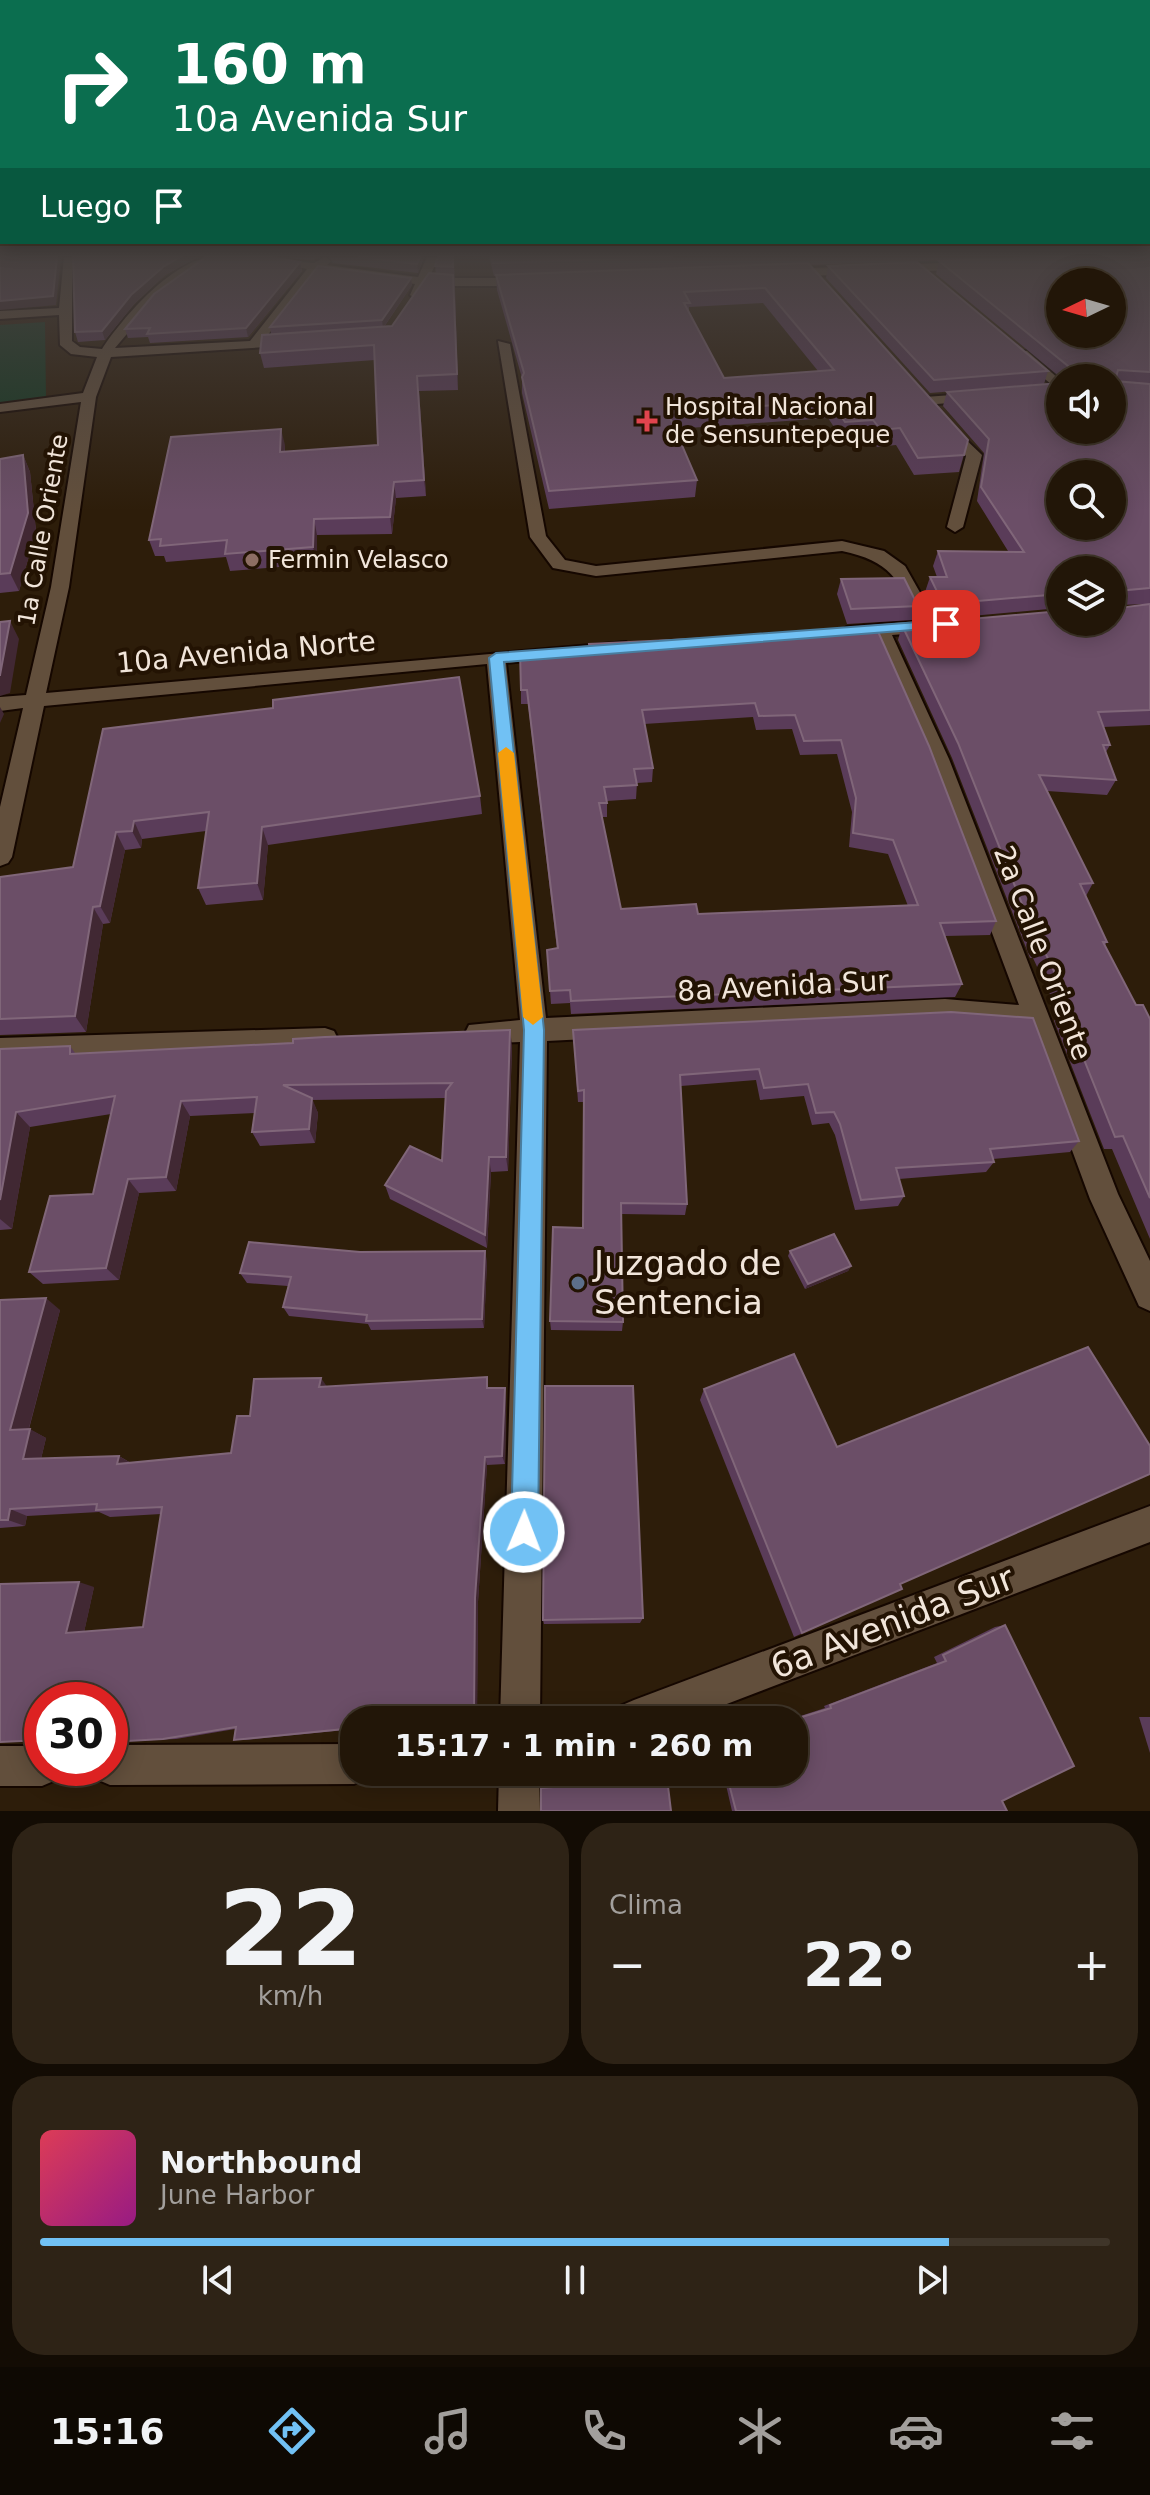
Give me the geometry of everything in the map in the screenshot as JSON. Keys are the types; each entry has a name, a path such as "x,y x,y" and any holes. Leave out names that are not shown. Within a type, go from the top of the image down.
{"street":[{"path":"65,342 68,347 105,353 296,342"},
{"name":"1a Calle Oriente","path":"0,857 36,700 72,518 89,397 105,353 113,342"},
{"path":"253,345 256,342"},
{"path":"1007,342 1046,376"},
{"path":"503,344 538,537 559,564 596,571 842,546 869,550 892,560 929,626"},
{"path":"1035,393 1046,391"},
{"path":"0,408 89,397"},
{"path":"955,527 974,455 922,398 988,397"},
{"path":"834,634 951,624"},
{"name":"2a Calle Oriente","path":"881,632 938,759 1105,1199 1150,1295"},
{"name":"10a Avenida Norte","path":"0,704 640,645"},
{"path":"496,658 534,1030 520,1706"},
{"name":"8a Avenida Sur","path":"457,1034 945,1010 1036,1018"},
{"path":"0,1050 348,1038"},
{"name":"6a Avenida Sur","path":"671,1706 1150,1524"},
{"path":"128,1765 340,1764"},
{"path":"0,1766 24,1766"},
{"path":"519,1786 519,1811"}],"green space":[{"path":"0,342 45,342 46,398 0,403"}],"building":[{"path":"261,342 456,342 457,374 417,376 424,480 394,482 390,517 314,519 313,547 225,554 227,540 160,546 161,539 149,540 171,437 281,429 280,452 378,445 374,345 260,353"},
{"path":"515,342 705,342 724,378 834,370 810,342 879,342 968,440 964,455 918,458 900,428 881,430 873,420 845,422 831,401 668,413 697,480 549,491 522,377 524,373"},
{"path":"898,342 1013,342 1046,371 934,380"},
{"path":"1038,342 1046,342 1046,348 1126,348 1126,342 1150,342 1150,372 1126,370 1126,364 1066,364"},
{"path":"1126,382 1150,384 1150,588 1126,590 1126,556 1046,556 1046,595 943,604 930,577 947,577 938,551 1024,552 981,487 989,439 947,392 1046,384 1046,444 1126,444"},
{"path":"23,455 28,513 10,573 0,574 0,459"},
{"path":"904,578 918,606 851,609 841,579"},
{"path":"1150,604 1150,710 1098,712 1110,745 1103,745 1116,780 1039,775 1093,883 1080,884 1107,942 1103,942 1136,1005 1143,1005 1150,1019 1150,1198 1123,1136 1115,1137 1063,1007 1071,1007 1041,944 1038,944 958,743 902,625 1046,612 1046,636 1126,636 1126,607"},
{"path":"10,621 0,675 0,622"},
{"path":"876,627 929,746 996,921 940,923 962,984 571,1001 570,990 550,991 547,950 558,948 527,690 521,690 520,652 590,652 589,644 858,631 857,628","holes":["755,703 759,716 795,715 804,741 841,740 856,798 853,833 893,840 918,905 698,914 696,904 621,909 599,803 607,803 604,787 637,785 634,769 653,768 642,710"]},
{"path":"459,677 480,796 262,827 257,883 198,888 209,812 134,821 132,831 116,832 100,906 93,907 75,1016 0,1019 0,877 73,867 103,729 273,708 273,700"},
{"path":"951,1012 1033,1018 1079,1141 990,1149 994,1162 896,1168 904,1196 861,1200 840,1124 834,1112 816,1113 808,1084 764,1088 759,1069 680,1075 687,1204 621,1203 623,1322 550,1321 553,1227 583,1228 584,1090 578,1091 573,1030"},
{"path":"510,1030 506,1157 489,1157 485,1235 385,1185 410,1146 442,1161 446,1091 452,1083 283,1085 312,1098 309,1129 252,1132 257,1097 181,1101 166,1177 128,1179 106,1268 29,1272 50,1196 93,1194 115,1096 16,1112 0,1200 0,1049 70,1046 70,1054 293,1043 293,1039 325,1037"},
{"path":"834,1234 851,1266 808,1284 790,1251"},
{"path":"249,1242 360,1252 485,1251 482,1319 366,1321 367,1315 283,1307 291,1277 240,1273"},
{"path":"46,1298 10,1430 30,1429 23,1459 119,1456 117,1464 231,1453 237,1416 250,1416 254,1379 321,1378 319,1387 487,1377 487,1388 505,1388 502,1456 485,1457 475,1598 474,1706 340,1706 340,1729 234,1740 236,1727 163,1739 128,1741 128,1682 24,1682 24,1741 0,1742 0,1584 79,1582 66,1633 143,1627 162,1507 96,1510 97,1504 10,1509 8,1520 0,1520 0,1300"},
{"path":"1088,1347 1150,1446 1150,1474 900,1584 902,1589 802,1633 704,1389 794,1354 837,1447"},
{"path":"545,1386 633,1386 643,1618 543,1620"},
{"path":"1005,1625 1074,1766 1002,1801 1007,1811 736,1811 730,1786 808,1786 808,1715 946,1661 943,1655"},
{"path":"668,1786 671,1811 541,1811 541,1788"}],"slow traffic":[{"path":"506,753 533,1017"}],"place":[{"name":"Hospital Nacional de Sensuntepeque","path":"647,421"},
{"name":"Fermin Velasco","path":"252,560"},
{"name":"Juzgado de Sentencia","path":"578,1283"}],"route":[{"path":"524,1532 534,1030 496,658 678,641 881,632 946,624"}]}
